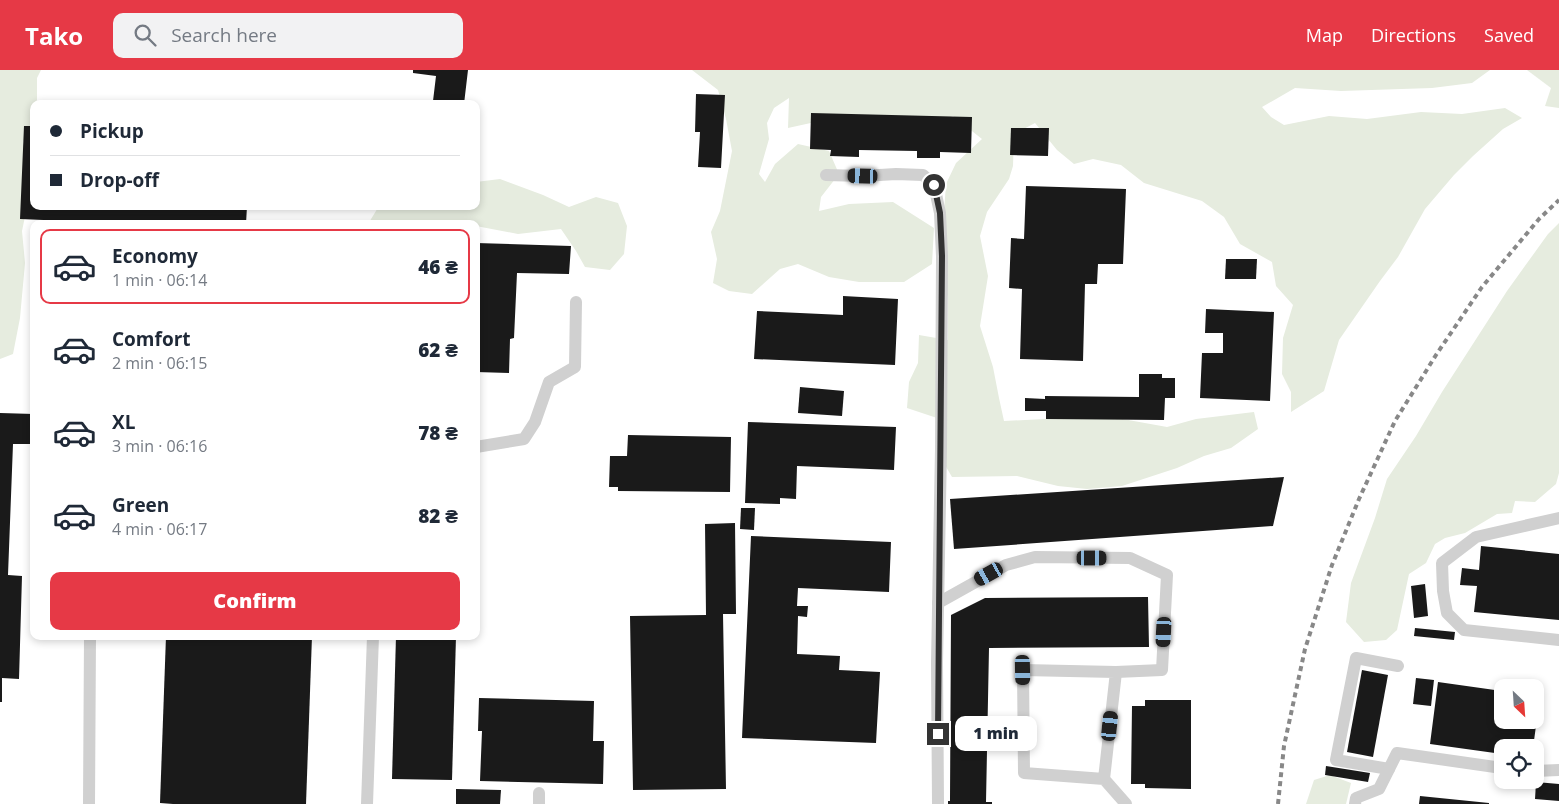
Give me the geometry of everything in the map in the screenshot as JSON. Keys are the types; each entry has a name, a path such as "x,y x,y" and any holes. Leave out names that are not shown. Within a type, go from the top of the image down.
{"lane":[{"path":"826,175 923,175 934,185 940,213 942,256 938,804"},
{"path":"480,446 524,439 535,422 549,382 575,367 576,302"},
{"path":"1559,518 1476,537 1442,563 1443,591 1447,613 1464,630 1559,640"},
{"path":"938,603 1006,565 1035,558 1130,558 1167,575 1162,670 1116,672 1023,670 1024,773 1104,779 1126,804"},
{"path":"89,804 90,640"},
{"path":"367,804 373,640"},
{"path":"1389,769 1336,760 1356,658 1398,666"},
{"path":"1104,779 1116,672"},
{"path":"1355,804 1356,798 1379,789 1397,754 1494,767"},
{"path":"1544,771 1559,770"}],"shaded area":[{"path":"0,70 41,70 37,78 37,100 30,100 30,130 23,142 30,167 30,192 22,231 25,263 20,318 13,354 0,359"},
{"path":"692,70 1490,70 1472,83 1432,88 1341,91 1295,88 1262,107 1271,117 1284,125 1329,116 1367,119 1421,112 1462,114 1505,108 1522,118 1503,129 1473,156 1425,209 1398,257 1339,340 1324,391 1291,412 1291,392 1282,374 1283,338 1293,305 1276,286 1272,262 1240,244 1224,217 1202,201 1144,183 1121,165 1093,159 1074,164 1057,150 1035,123 1014,134 1013,166 1009,179 987,212 980,236 988,276 980,326 993,367 1004,421 1063,418 1095,414 1167,427 1196,419 1254,412 1258,429 1231,448 1204,456 1177,468 1122,486 1087,489 1058,486 1017,476 952,477 935,448 943,420 907,408 909,382 918,363 919,335 948,340 948,301 941,253 946,184 956,163 982,139 953,116 931,126 847,115 788,128 789,98 774,108 767,123 769,139 759,174 765,182 775,164 798,144 829,151 839,174 821,197 819,211 849,204 893,202 934,228 932,264 904,282 859,282 829,277 798,264 780,269 752,294 729,291 713,283 717,259 711,232 720,211 732,151 718,90"},
{"path":"1527,70 1559,70 1559,108 1545,106 1551,88"},
{"path":"500,179 569,207 596,197 618,203 627,226 624,254 610,270 585,267 561,229 518,234 480,227 480,220 370,220 377,210 480,210 480,182"},
{"path":"1559,223 1559,473 1556,484 1535,502 1515,501 1512,513 1497,514 1465,533 1445,538 1435,544 1426,563 1409,574 1397,630 1386,640 1364,642 1346,622 1351,583 1387,479 1507,291 1548,234"},
{"path":"1330,775 1351,783 1346,804 1306,804 1314,780"}],"building":[{"path":"413,70 468,70 464,100 433,100 436,76 413,73"},
{"path":"696,94 725,95 721,168 698,167 700,132 695,132"},
{"path":"811,113 972,117 971,153 940,152 940,158 917,158 917,151 859,150 859,157 830,156 831,150 810,149"},
{"path":"24,126 30,126 30,210 247,210 246,220 20,219"},
{"path":"1011,128 1049,128 1048,156 1010,155"},
{"path":"1026,186 1126,189 1123,264 1098,264 1097,284 1085,284 1083,361 1020,359 1022,289 1009,288 1011,238 1024,239"},
{"path":"480,243 571,246 569,274 517,273 514,338 510,339 509,373 480,372"},
{"path":"1226,259 1257,259 1256,279 1225,279"},
{"path":"843,296 898,299 895,365 754,359 757,311 843,315"},
{"path":"1206,309 1274,312 1270,401 1200,398 1202,353 1223,353 1223,333 1205,333"},
{"path":"1139,374 1162,374 1162,378 1175,378 1175,398 1165,398 1164,420 1046,419 1046,411 1025,411 1025,398 1045,399 1045,396 1139,397"},
{"path":"800,387 844,391 842,416 798,413"},
{"path":"0,413 30,414 30,444 13,444 8,575 22,576 19,679 2,678 2,702 0,702"},
{"path":"748,422 896,427 894,470 797,466 796,499 780,498 780,504 745,503"},
{"path":"628,435 731,437 730,492 618,491 618,487 609,487 610,456 627,456"},
{"path":"1284,477 1273,526 954,549 950,499"},
{"path":"741,508 755,508 754,530 740,529"},
{"path":"735,523 736,614 723,614 726,789 633,790 630,616 706,615 705,524"},
{"path":"751,536 891,542 889,592 798,588 797,606 808,606 807,617 798,616 797,654 840,656 839,670 880,672 876,743 742,738"},
{"path":"1481,546 1559,554 1559,620 1474,612 1477,586 1460,585 1462,568 1479,570"},
{"path":"1425,584 1428,616 1414,618 1411,586"},
{"path":"1148,597 1149,647 989,648 986,802 992,802 992,804 948,804 948,801 950,801 951,615 985,598"},
{"path":"1415,628 1455,632 1454,640 1414,636"},
{"path":"166,640 312,640 306,804 160,803"},
{"path":"396,640 456,640 452,780 392,779"},
{"path":"1362,670 1388,675 1373,757 1347,752"},
{"path":"1416,678 1434,680 1431,706 1413,704"},
{"path":"1438,682 1494,690 1494,729 1536,729 1534,739 1494,739 1494,753 1430,744"},
{"path":"479,698 594,701 593,741 604,741 603,784 480,781 482,731 478,731"},
{"path":"1145,700 1191,700 1191,789 1145,788 1145,784 1131,784 1132,706 1145,706"},
{"path":"1326,766 1370,773 1368,782 1325,775"},
{"path":"1544,783 1559,784 1559,801 1535,799 1536,789 1544,789"},
{"path":"456,789 501,790 500,804 456,804"},
{"path":"1420,796 1489,803 1489,804 1419,804"}],"railway":[{"path":"1278,804 1284,746 1305,649 1332,565 1359,499 1395,421 1436,355 1482,287 1539,219 1559,200"}],"route":[{"path":"934,185 940,213 942,256 937,663 938,734"}]}
